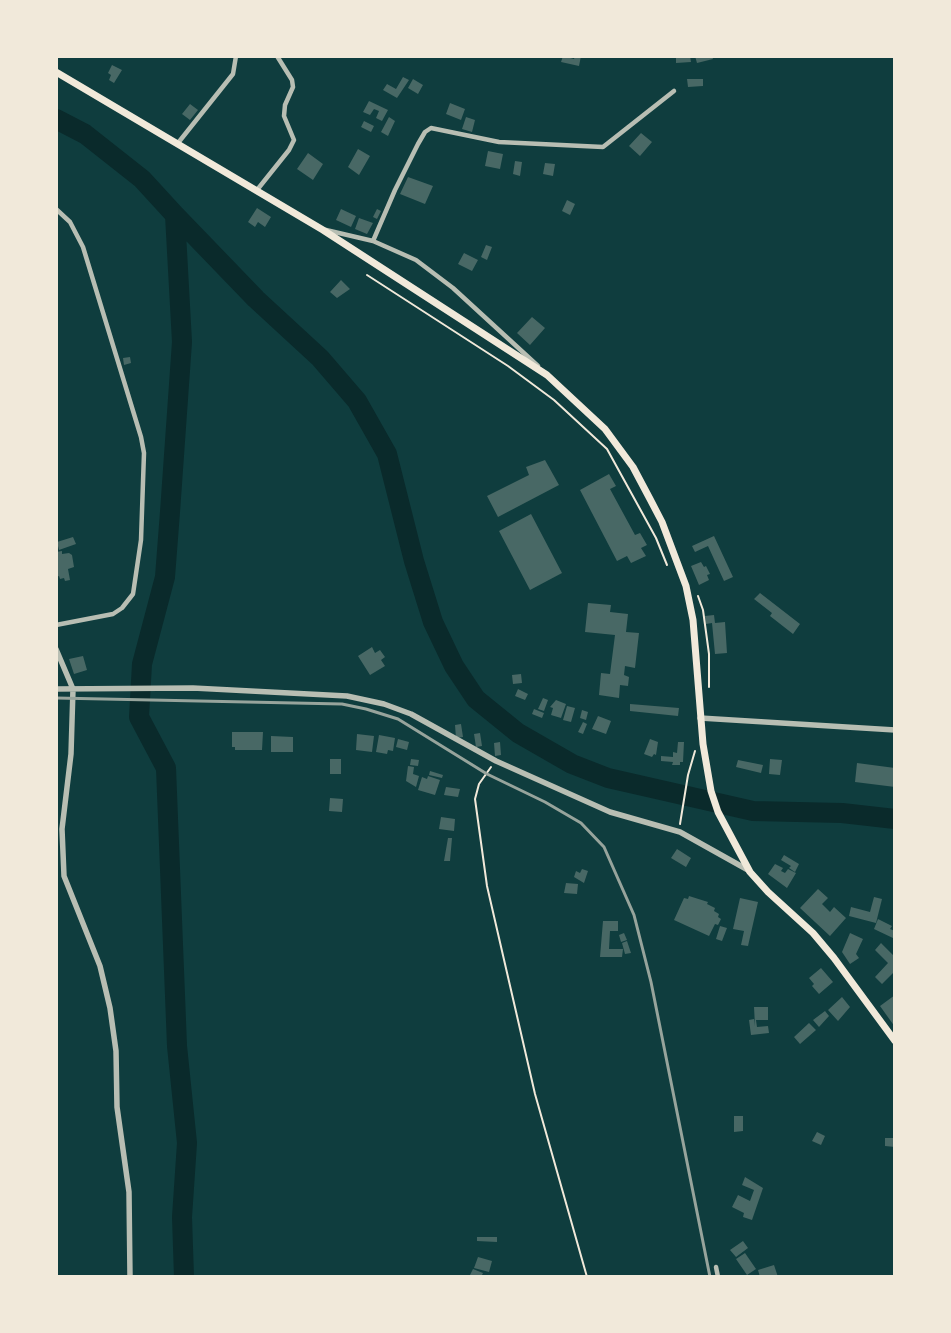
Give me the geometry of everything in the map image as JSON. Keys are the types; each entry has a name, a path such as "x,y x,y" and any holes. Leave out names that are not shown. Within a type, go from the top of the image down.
{"main road":[{"path":"56,72 323,230 547,375 569,393 617,443 633,467 662,522 690,603 703,744 711,790 718,812 750,872 768,892 812,933 834,958 895,1041"}],"street":[{"path":"178,143 232,74 236,56"},
{"path":"257,190 291,147 294,140 290,128 284,119 285,105 293,84 290,74 277,56"},
{"path":"374,241 395,190 418,144 425,132 430,128 499,142 603,148 674,90"},
{"path":"56,202 57,210 74,226 83,247 138,426 144,453 144,494 138,572 133,594 128,602 112,614 56,625"},
{"path":"323,230 374,241 416,260 432,271 547,375"},
{"path":"56,649 73,689 73,716 62,829 64,876 100,966 110,1008 116,1051 117,1107 129,1192 130,1277"},
{"path":"56,689 128,690 193,688 346,696 384,704 411,714 496,761 610,812 680,832 750,872"},
{"path":"700,718 895,730"},
{"path":"716,1267 718,1277"}],"path":[{"path":"368,275 539,389 554,400 607,449 656,538 668,565"},
{"path":"697,593 706,622 709,654 708,690"},
{"path":"680,832 682,806 688,775 702,733"},
{"path":"496,761 479,784 475,799 487,886 535,1094 587,1277"}],"building":[{"path":"563,56 574,59 575,56 581,56 579,66 561,62"},
{"path":"690,56 691,62 676,63 676,57"},
{"path":"695,56 712,56 713,59 697,63"},
{"path":"112,65 122,70 114,83 109,80 111,75 108,73"},
{"path":"403,77 409,80 397,98 383,90 387,84 396,89"},
{"path":"413,79 423,85 418,94 408,88"},
{"path":"687,79 703,79 703,86 688,87"},
{"path":"369,101 388,110 382,121 376,118 379,111 374,109 370,115 363,112"},
{"path":"450,103 465,109 461,120 446,114"},
{"path":"190,104 198,110 190,120 182,114"},
{"path":"389,117 395,121 388,136 381,132"},
{"path":"466,117 475,120 472,132 462,129"},
{"path":"364,121 374,126 371,132 361,127"},
{"path":"641,133 652,142 640,156 629,146"},
{"path":"358,149 370,156 359,175 348,167"},
{"path":"488,151 503,154 500,169 485,166"},
{"path":"308,153 323,164 313,180 297,169"},
{"path":"515,161 522,162 520,176 513,174"},
{"path":"545,163 555,164 553,176 543,174"},
{"path":"408,177 433,186 425,204 400,194"},
{"path":"567,200 575,204 570,215 562,211"},
{"path":"257,208 271,217 265,227 258,222 255,227 248,222"},
{"path":"341,209 356,216 351,227 336,220"},
{"path":"377,209 381,211 377,219 373,217"},
{"path":"359,218 373,223 367,234 355,229"},
{"path":"486,245 492,247 487,260 481,257"},
{"path":"464,253 478,260 472,271 458,264"},
{"path":"341,280 350,289 337,298 330,292"},
{"path":"532,317 545,328 530,345 517,333"},
{"path":"130,357 131,363 124,365 123,358"},
{"path":"545,460 559,485 498,517 487,496 529,475 526,467"},
{"path":"609,474 616,486 610,489 635,535 640,533 647,545 641,548 646,556 631,563 627,556 617,561 580,490"},
{"path":"531,514 562,573 530,590 499,531"},
{"path":"714,536 733,577 724,581 708,546 695,552 692,546"},
{"path":"73,537 76,544 59,550 57,542"},
{"path":"62,551 62,554 69,553 72,555 74,567 68,569 70,580 65,581 64,578 56,577 56,552"},
{"path":"701,562 704,567 706,566 710,574 707,575 709,580 699,585 691,566"},
{"path":"760,593 800,624 793,634 770,616 772,613 754,599"},
{"path":"588,603 611,605 610,612 628,614 626,632 639,633 635,668 625,666 624,675 629,677 628,686 620,685 619,698 599,695 601,673 610,674 615,635 585,632"},
{"path":"714,615 715,623 725,622 727,653 715,654 712,623 706,624 705,616"},
{"path":"372,647 375,653 380,650 385,657 381,660 385,666 370,675 358,656"},
{"path":"83,656 87,670 74,674 69,659"},
{"path":"521,674 522,683 513,684 512,675"},
{"path":"518,689 528,694 525,700 515,696"},
{"path":"543,698 548,700 544,711 538,709"},
{"path":"556,700 566,704 561,718 551,715 553,708 550,707"},
{"path":"630,704 679,708 678,716 630,711"},
{"path":"567,706 575,708 571,722 563,720"},
{"path":"534,709 544,713 542,718 532,714"},
{"path":"582,710 588,712 586,720 580,718"},
{"path":"598,716 611,721 606,734 592,729"},
{"path":"583,722 587,724 583,734 578,732"},
{"path":"461,724 463,737 456,738 455,725"},
{"path":"232,732 263,732 262,750 235,750 235,747 232,747"},
{"path":"480,733 482,746 476,747 474,734"},
{"path":"357,734 374,736 372,752 356,750"},
{"path":"379,735 395,738 393,751 388,750 387,754 376,752"},
{"path":"271,736 293,737 293,752 271,752"},
{"path":"398,739 409,742 407,750 396,747"},
{"path":"650,739 658,742 656,755 654,754 652,757 644,754"},
{"path":"500,742 501,755 495,756 494,743"},
{"path":"678,742 684,742 683,762 680,762 680,765 672,765 673,762 661,761 661,756 673,757 673,752 677,753"},
{"path":"330,759 341,759 341,774 330,774"},
{"path":"411,759 419,760 418,766 410,765"},
{"path":"770,759 782,760 780,775 769,774"},
{"path":"738,760 763,765 761,773 736,767"},
{"path":"857,763 895,768 895,787 855,782"},
{"path":"408,766 414,767 413,774 419,776 416,787 406,781"},
{"path":"430,771 443,775 442,778 429,775"},
{"path":"428,776 440,780 435,795 418,790 422,777 427,779"},
{"path":"446,787 460,789 458,797 444,795"},
{"path":"330,798 343,799 342,812 329,811"},
{"path":"441,817 455,819 454,831 439,829"},
{"path":"448,838 452,838 450,861 444,861"},
{"path":"677,849 691,858 686,867 671,858"},
{"path":"784,855 799,864 795,872 789,868 791,866 781,860"},
{"path":"775,864 783,868 781,871 785,873 788,869 796,873 787,888 768,874"},
{"path":"582,869 588,871 584,883 574,877 576,871 580,873"},
{"path":"566,883 578,884 577,894 564,893"},
{"path":"818,889 828,898 822,904 830,912 834,907 846,918 830,936 800,908"},
{"path":"689,896 708,902 707,904 715,908 714,911 719,914 718,917 721,919 718,925 715,924 709,936 674,920 684,898 688,899"},
{"path":"874,897 882,899 876,923 849,916 851,907 870,912"},
{"path":"740,898 758,902 748,946 741,945 744,931 733,929"},
{"path":"878,919 892,926 890,929 895,931 895,939 874,929"},
{"path":"603,921 618,921 618,931 610,931 609,949 623,949 622,957 600,957"},
{"path":"720,926 727,928 722,941 716,939"},
{"path":"624,933 627,940 621,942 619,935"},
{"path":"850,933 863,939 856,954 859,958 850,964 842,952"},
{"path":"627,941 631,953 625,954 622,943"},
{"path":"881,943 895,957 895,971 882,984 875,977 888,963 875,950"},
{"path":"821,968 833,982 819,994 812,986 814,984 809,978"},
{"path":"895,995 895,1027 880,1006"},
{"path":"842,997 850,1007 838,1021 828,1010"},
{"path":"754,1007 768,1007 768,1020 756,1020 757,1027 768,1026 769,1033 751,1035 749,1020 754,1019 755,1026"},
{"path":"825,1011 829,1016 819,1027 813,1020"},
{"path":"809,1023 816,1030 800,1044 794,1037"},
{"path":"734,1116 743,1116 743,1131 734,1132"},
{"path":"817,1132 825,1136 821,1145 812,1141"},
{"path":"885,1138 895,1138 895,1147 885,1146"},
{"path":"745,1177 763,1188 752,1220 743,1217 744,1213 732,1207 738,1195 750,1201 754,1190 742,1185"},
{"path":"477,1237 497,1237 497,1242 477,1241"},
{"path":"743,1241 748,1248 736,1257 730,1250"},
{"path":"745,1253 756,1269 747,1275 736,1259"},
{"path":"478,1257 492,1261 489,1272 474,1268"},
{"path":"774,1265 778,1277 760,1277 758,1270"},
{"path":"473,1269 483,1273 481,1277 469,1277"}],"waterway":[{"path":"56,119 85,134 142,179 175,215 182,342 170,512 165,577 142,664 139,717 166,768 177,1046 187,1143 182,1217 184,1277"},
{"path":"175,215 256,299 320,358 357,401 387,454 414,561 433,622 454,666 476,699 518,733 572,764 608,778 753,811 842,813 895,819"}],"railway":[{"path":"56,698 342,704 366,709 398,719 487,774 545,802 581,823 604,847 634,915 651,982 710,1277"}]}
